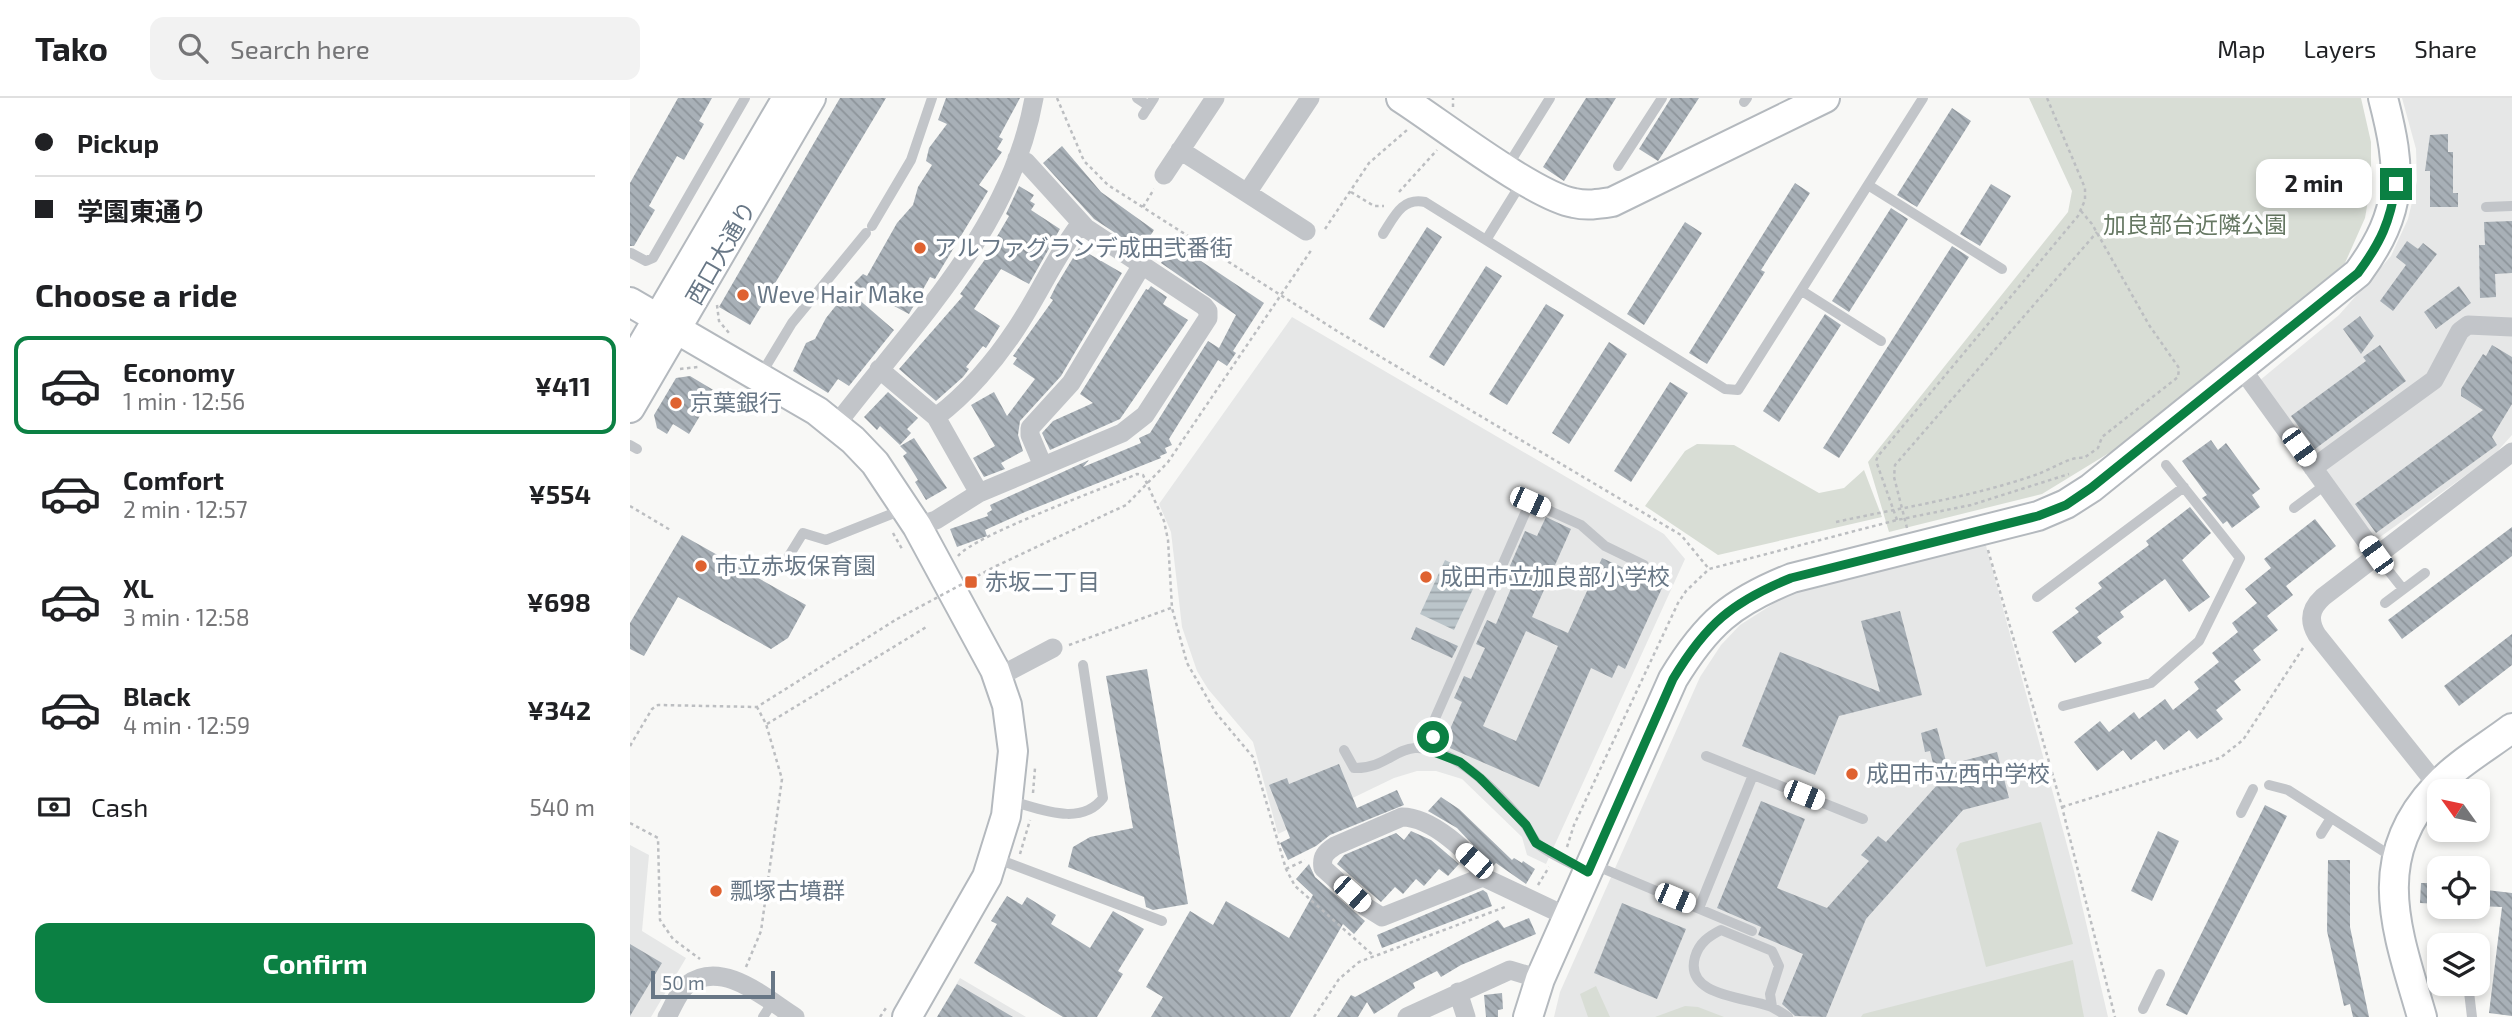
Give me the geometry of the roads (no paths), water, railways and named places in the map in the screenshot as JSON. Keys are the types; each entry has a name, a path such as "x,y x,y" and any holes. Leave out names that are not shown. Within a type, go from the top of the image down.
{"street":[{"name":"西口大通り","path":"630,408 668,323 787,98"},
{"name":"西口大通り","path":"630,366 668,323 811,98"},
{"path":"836,425 954,277 987,222 1017,158 1034,98"},
{"path":"1164,175 1215,98"},
{"path":"1247,193 1310,98"},
{"path":"1401,98 1516,173 1572,203 1591,205 1612,202 1825,98"},
{"path":"1528,1017 1540,979 1673,679 1689,652 1731,607 1754,593 1791,578 2038,516 2066,505 2242,369 2358,273 2376,249 2390,220 2396,184 2394,142 2383,98"},
{"path":"1180,150 1316,234"},
{"path":"902,517 936,520 979,493 1122,433 1145,415 1208,318 1208,311 1204,306 1081,223 1026,162 1017,158"},
{"path":"936,417 957,398 1016,329 1052,265 1081,223"},
{"path":"1044,466 1030,435 1030,428 1071,383 1142,265"},
{"path":"630,302 760,377 836,425 875,463 902,517 998,677 1012,728 1013,771 1009,801 994,858 953,941 897,1011"},
{"path":"2314,468 2434,380 2460,331 2468,325 2512,327"},
{"path":"879,369 936,417 979,493"},
{"path":"2242,369 2376,555"},
{"path":"2432,779 2317,635 2310,623 2314,605 2512,452"},
{"path":"998,677 1052,648"},
{"path":"2445,779 2512,728"},
{"path":"2422,1017 2393,917 2392,885 2397,860 2417,810 2427,798"},
{"path":"1483,877 1382,916 1340,884 1323,868 1322,861 1326,852 1335,846 1402,817 1413,817 1430,824 1474,861 1483,877 1568,917"},
{"path":"1407,1017 1510,970 1540,979"},
{"path":"667,1017 684,987 710,977 727,976 737,981 767,1010 795,1017"},
{"path":"1458,992 1466,1017"}],"lane":[{"path":"631,253 646,261 653,258 745,98"},
{"path":"760,377 792,323 869,230 911,160 932,98"},
{"path":"1138,98 1152,102 1143,116"},
{"path":"1486,240 1550,98"},
{"path":"1618,166 1662,98"},
{"path":"1383,234 1400,208 1415,200 1425,202 1732,391 1743,386 1923,98"},
{"path":"1868,185 2002,269"},
{"path":"2486,207 2512,206"},
{"path":"1802,291 1881,341"},
{"path":"2063,706 2151,682 2199,642 2241,558 2166,465"},
{"path":"2294,508 2325,485"},
{"path":"2037,597 2184,487"},
{"path":"1434,752 1433,723 1530,502 1581,525 1605,547 1644,565"},
{"path":"787,559 803,533 826,540 902,517"},
{"path":"2236,552 2246,545"},
{"path":"2376,555 2403,589"},
{"path":"2385,603 2425,573"},
{"path":"1009,801 1074,816 1095,808 1103,798 1083,665"},
{"path":"1344,750 1354,768 1371,769 1413,748 1434,752 1460,762 1480,778 1526,825 1536,843 1556,857 1699,908 1752,931"},
{"path":"1706,756 1863,818"},
{"path":"1699,908 1753,775"},
{"path":"2269,785 2280,786 2397,860"},
{"path":"2241,813 2253,789"},
{"path":"2320,834 2331,818"},
{"path":"994,858 1162,921"},
{"path":"1772,1007 1770,994 1779,966 1773,951 1721,930 1709,936 1696,954 1693,968 1698,980 1707,989 1772,1007 1788,1017"},
{"path":"2143,1009 2160,974"},
{"path":"2469,996 2472,1017"}],"place":[{"name":"アルファグランデ成田弐番街","path":"920,248"},
{"name":"Weve Hair Make","path":"743,295"},
{"name":"京葉銀行","path":"676,403"},
{"name":"市立赤坂保育園","path":"701,566"},
{"name":"成田市立加良部小学校","path":"1426,577"},
{"name":"赤坂二丁目","path":"971,582"},
{"name":"成田市立西中学校","path":"1852,774"},
{"name":"瓢塚古墳群","path":"716,891"}],"park label":[{"name":"加良部台近隣公園","path":"2195,225"}]}
